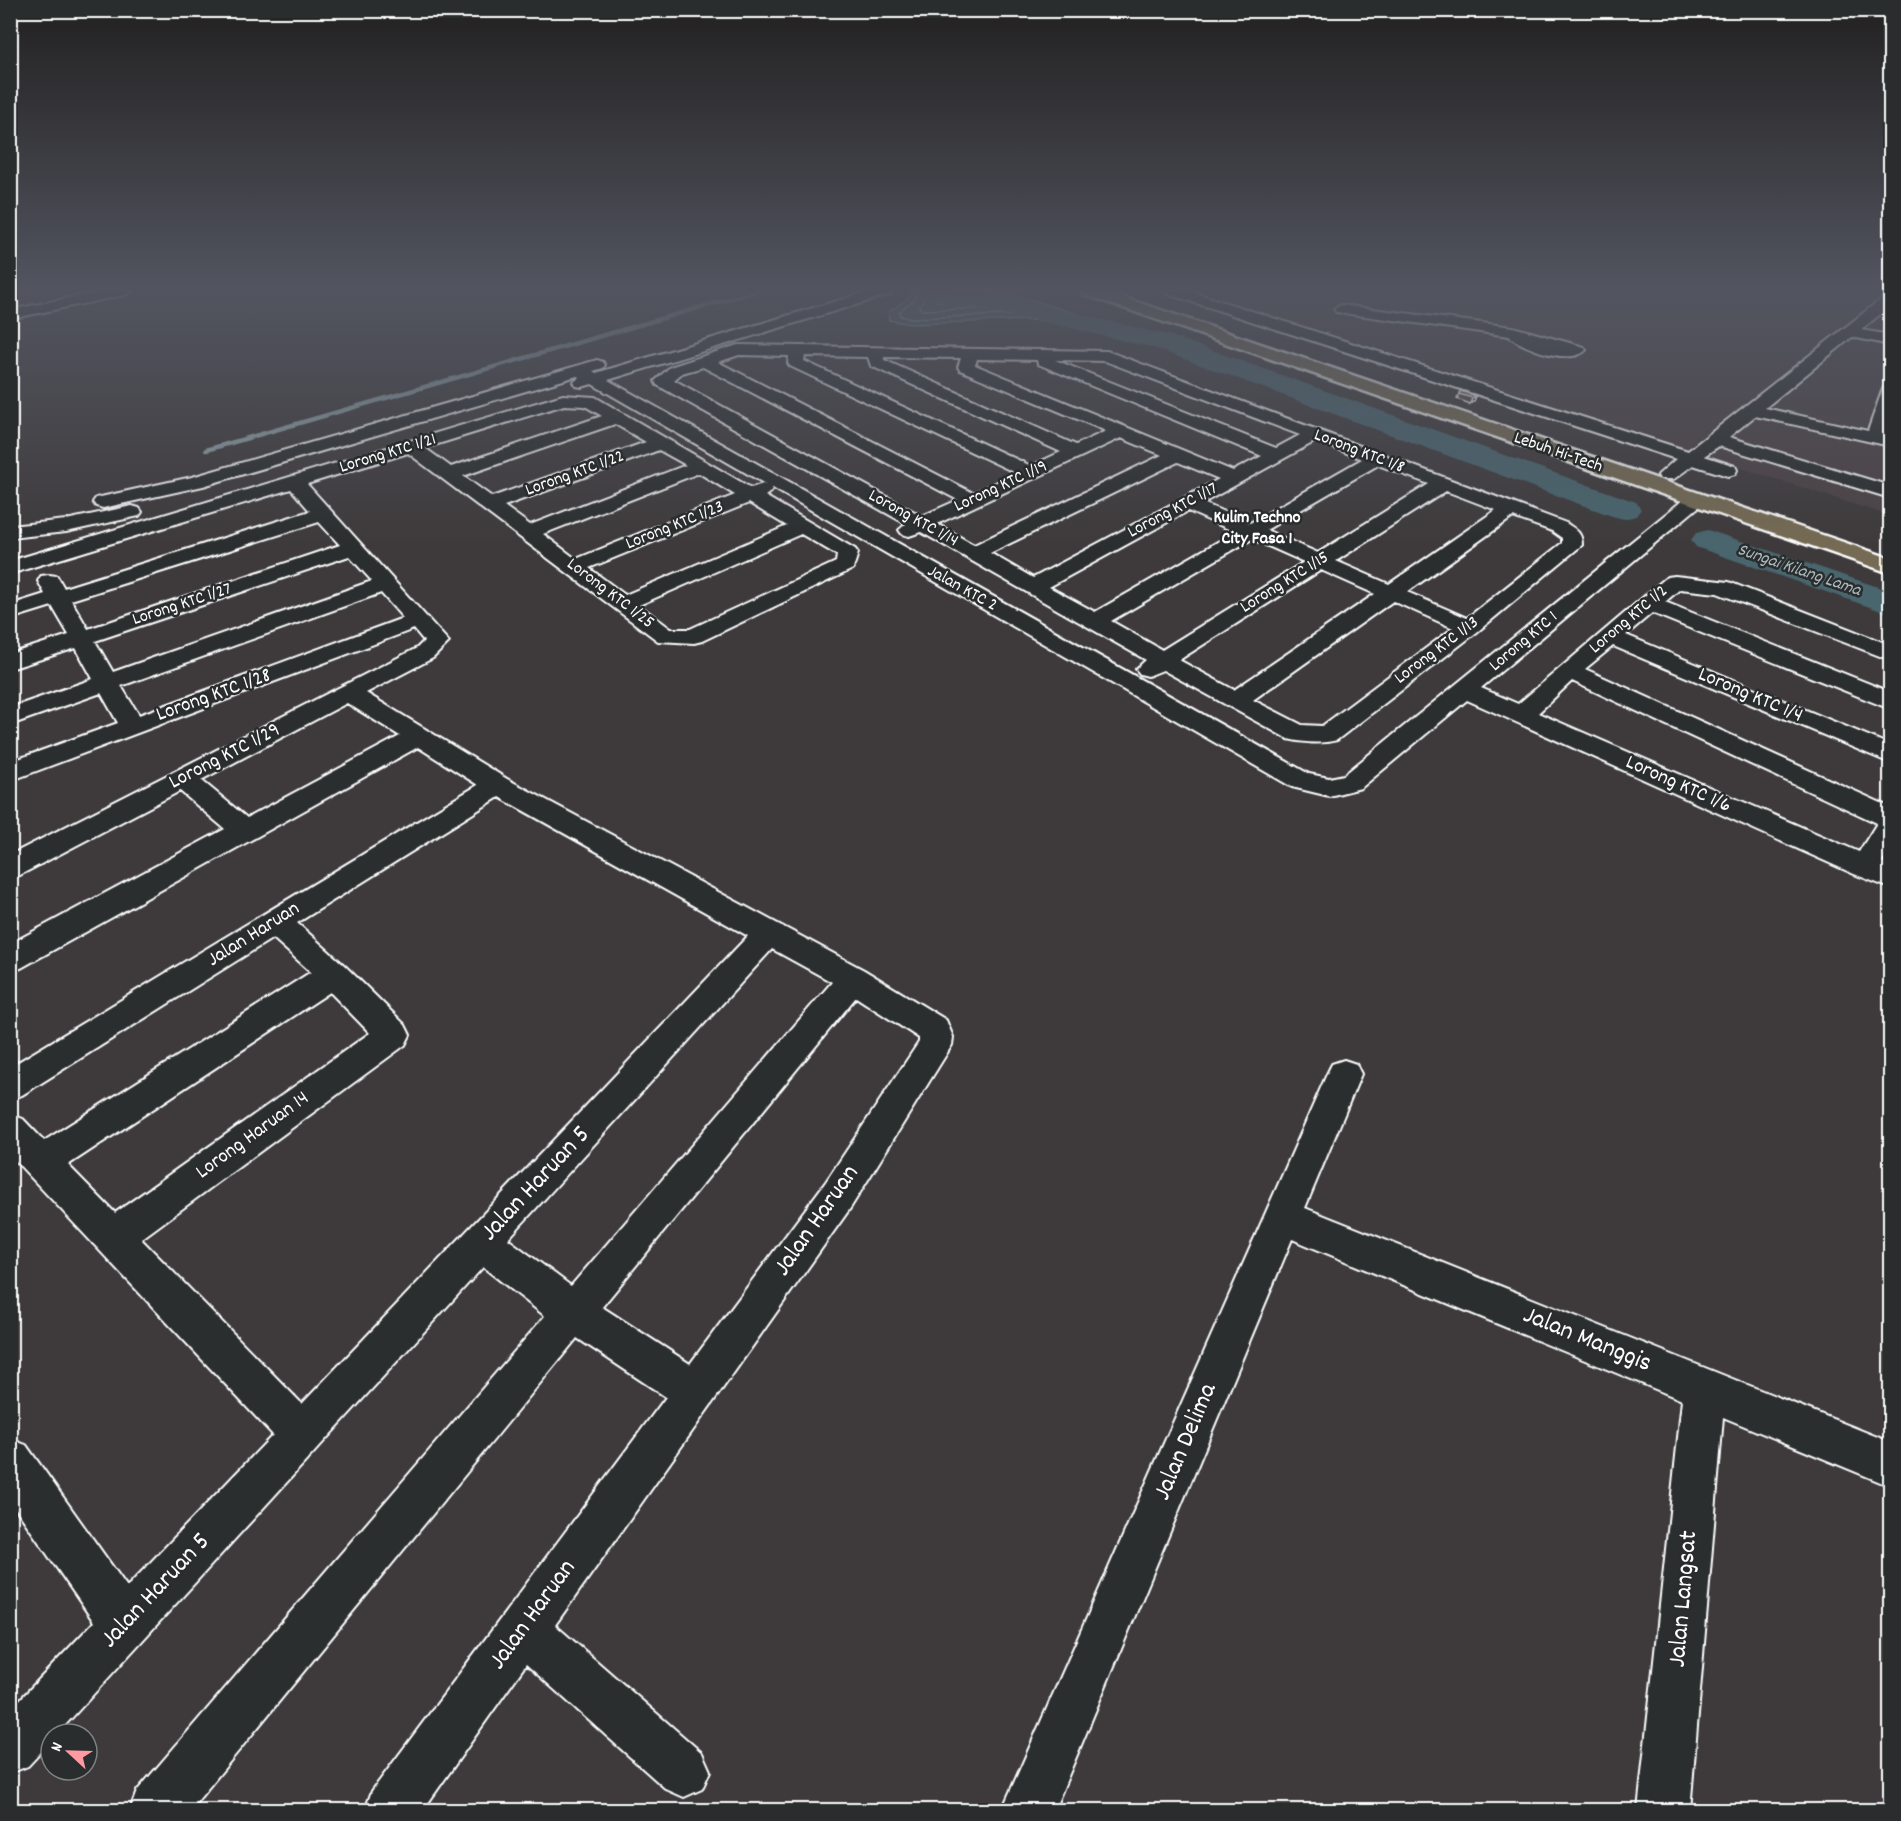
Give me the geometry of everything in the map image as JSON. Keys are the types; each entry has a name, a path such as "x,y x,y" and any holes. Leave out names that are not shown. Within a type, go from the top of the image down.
{"main road":[{"name":"Lebuh Hi-Tech","path":"1368,376 1695,500 1890,566"},
{"name":"Lebuh Hi-Tech","path":"1379,376 1890,550"}],"street":[{"path":"72,507 196,482 582,376"},
{"path":"10,532 66,526 109,518 204,494 583,376"},
{"name":"Jalan KTC 2","path":"588,376 1301,782 1329,787 1352,782"},
{"name":"Lorong KTC 1/8","path":"663,381 669,376"},
{"path":"733,376 973,500"},
{"path":"824,376 1031,473"},
{"path":"906,376 1076,452"},
{"path":"791,452 895,409 984,376"},
{"path":"990,376 1119,420 1177,455 1233,478"},
{"path":"1082,376 1277,455"},
{"name":"Lorong KTC 1/8","path":"1163,376 1443,484"},
{"path":"1401,376 1728,470"},
{"path":"1667,475 1794,376"},
{"name":"Lorong KTC 1/14","path":"663,381 1162,660"},
{"name":"Lorong KTC 1/19","path":"881,544 1076,452 1147,402 1188,385"},
{"path":"1752,410 1883,439 1890,391"},
{"name":"Lorong KTC 1/21","path":"10,568 563,400 589,401 750,495"},
{"path":"449,474 617,417"},
{"name":"Lorong KTC 1/17","path":"1032,586 1314,435"},
{"path":"1716,439 1890,492"},
{"name":"Lorong KTC 1/22","path":"490,505 660,443"},
{"name":"Lorong KTC 1/25","path":"412,447 666,636 694,636 846,565 848,552 750,495"},
{"path":"974,553 1177,455"},
{"path":"1094,622 1376,458"},
{"path":"528,533 701,466"},
{"path":"295,482 418,620"},
{"name":"Lorong KTC 1/13","path":"1162,660 1297,733 1328,734 1572,545 1572,536 1559,527 1443,484"},
{"name":"Lorong KTC 1/15","path":"1128,682 1443,484"},
{"name":"Lorong KTC 1/23","path":"574,567 777,485"},
{"name":"Lorong KTC 1","path":"1352,782 1695,500"},
{"path":"1187,503 1469,627"},
{"path":"1235,701 1511,509"},
{"path":"10,612 323,514"},
{"path":"623,604 803,526"},
{"name":"Lorong KTC 1/27","path":"10,662 353,548"},
{"path":"37,560 133,727"},
{"name":"Lorong KTC 1/2","path":"1521,715 1569,671 1675,582 1721,588 1890,653"},
{"path":"10,717 385,584"},
{"path":"1650,604 1890,701"},
{"name":"Lorong KTC 1/29","path":"10,868 424,653 436,642 418,620"},
{"name":"Lorong KTC 1/28","path":"10,772 418,620"},
{"name":"Lorong KTC 1/4","path":"1610,636 1890,755"},
{"path":"1569,671 1890,818"},
{"name":"Lorong KTC 1/6","path":"1465,690 1890,878"},
{"name":"Jalan Haruan","path":"348,693 498,785 853,979 934,1030 936,1037 935,1045 838,1195 391,1810"},
{"path":"10,959 419,736"},
{"path":"182,779 245,831"},
{"name":"Jalan Haruan","path":"10,1085 498,785"},
{"path":"1864,867 1890,826"},
{"path":"41,1162 333,974 275,922"},
{"name":"Jalan Haruan 5","path":"10,1748 769,933"},
{"name":"Lorong Haruan 14","path":"112,1237 393,1035 333,974"},
{"path":"156,1810 853,979"},
{"name":"Jalan Delima","path":"1029,1810 1344,1074"},
{"path":"10,1130 302,1434"},
{"name":"Jalan Manggis","path":"1283,1217 1890,1464"},
{"path":"481,1242 573,1312 695,1391"},
{"name":"Jalan Langsat","path":"1664,1810 1704,1387"},
{"path":"10,1461 125,1625"},
{"path":"523,1629 684,1771"}],"shaded area":[{"path":"1458,376 1890,376 1890,516"}],"building":[{"path":"1460,391 1476,396 1472,398 1459,394"}],"waterway":[{"path":"206,450 463,376"},
{"path":"1257,376 1624,509"},
{"name":"Sungai Kilang Lama","path":"1708,540 1890,603"}],"district":[{"name":"Kulim Techno City Fasa 1","path":"1257,528"}]}
